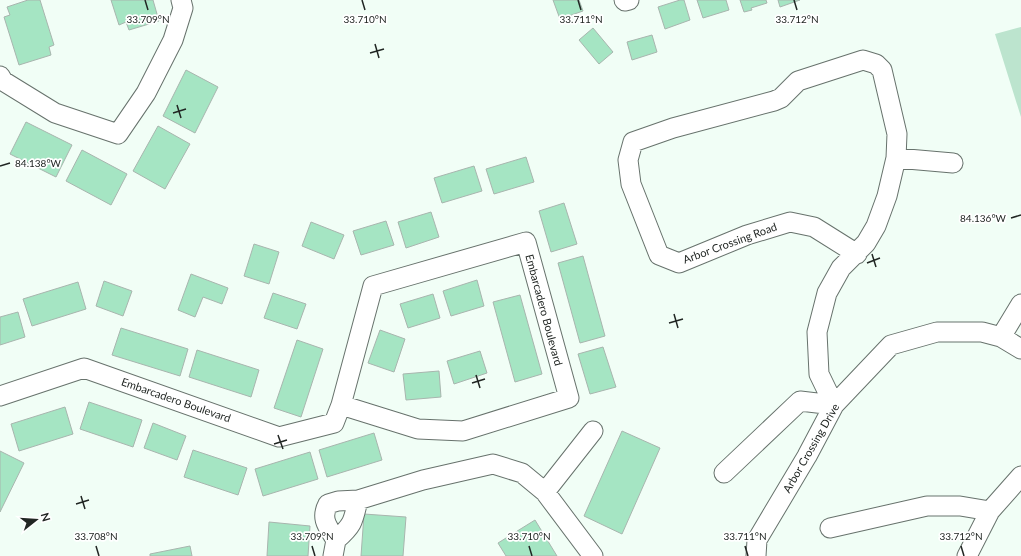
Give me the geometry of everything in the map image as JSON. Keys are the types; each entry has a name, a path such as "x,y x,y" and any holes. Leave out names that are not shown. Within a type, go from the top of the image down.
{"street":[{"path":"0,76 3,81 55,113 118,134 146,94 173,40 183,8 181,0"},
{"path":"624,0 624,2 629,0"},
{"name":"Arbor Crossing Road","path":"863,60 876,64 882,70 897,134 896,158 887,196 876,226 866,243 856,254 814,227 790,222 747,235 679,262 659,255 631,184 628,160 633,142 673,128 774,101 781,98 798,81 863,60"},
{"path":"896,158 953,164"},
{"name":"Embarcadero Boulevard","path":"0,396 84,368 279,437 334,423 341,405 373,286 526,242 569,398 463,431 418,429 341,405"},
{"path":"834,405 819,374 817,332 827,293 841,268 856,254"},
{"path":"1000,337 1021,304"},
{"name":"Arbor Crossing Drive","path":"756,556 757,540 807,456 834,405 890,345 936,332 982,332 1000,337 1021,349"},
{"path":"724,473 800,401 834,405"},
{"path":"545,492 593,431"},
{"path":"335,548 324,521 324,511 328,504 338,501 358,500 423,480 494,464 522,473 545,492 593,556"},
{"path":"967,556 990,511 1021,476"},
{"path":"335,548 354,518 358,500"},
{"path":"830,528 927,506 960,506 990,511"}],"green space":[{"path":"1021,27 1021,117 995,34"}],"building":[{"path":"28,0 40,0 54,45 49,47 51,55 19,65 4,17 10,15 7,7"},
{"path":"111,0 153,0 159,21 129,30 126,22 119,25"},
{"path":"553,0 579,0 583,11 560,19"},
{"path":"684,0 690,20 665,29 658,7"},
{"path":"697,0 726,0 729,10 703,18"},
{"path":"740,0 766,0 767,3 744,12"},
{"path":"778,0 800,0 780,7"},
{"path":"593,28 613,52 599,64 579,40"},
{"path":"652,35 657,52 632,60 627,42"},
{"path":"186,70 218,87 195,133 163,116"},
{"path":"26,122 72,145 56,177 10,154"},
{"path":"158,126 190,144 165,189 133,171"},
{"path":"82,150 127,174 111,205 66,181"},
{"path":"526,157 534,182 494,194 486,169"},
{"path":"474,166 482,191 442,203 434,178"},
{"path":"564,203 577,244 551,252 539,211"},
{"path":"431,212 439,237 406,248 398,222"},
{"path":"386,221 394,245 361,255 353,231"},
{"path":"311,222 344,235 334,259 302,246"},
{"path":"254,244 279,252 269,284 244,276"},
{"path":"583,256 605,336 580,343 558,263"},
{"path":"191,274 228,288 222,304 203,297 195,317 178,310"},
{"path":"477,280 484,306 451,316 443,291"},
{"path":"104,281 132,291 123,316 96,306"},
{"path":"78,282 86,309 32,326 23,299"},
{"path":"273,293 306,304 297,329 264,318"},
{"path":"433,294 440,318 408,328 400,304"},
{"path":"520,295 542,374 515,382 493,302"},
{"path":"18,312 25,337 0,345 0,317"},
{"path":"121,328 188,349 180,376 112,355"},
{"path":"380,330 405,339 394,372 368,363"},
{"path":"297,340 323,349 301,417 274,408"},
{"path":"603,347 616,387 590,394 578,354"},
{"path":"197,350 259,370 251,397 189,377"},
{"path":"480,351 487,373 454,384 447,361"},
{"path":"439,371 441,397 406,400 403,374"},
{"path":"89,402 142,420 133,447 80,429"},
{"path":"65,407 73,434 19,451 11,424"},
{"path":"153,423 186,436 177,460 144,448"},
{"path":"622,431 660,448 622,534 584,516"},
{"path":"374,433 382,460 327,477 319,450"},
{"path":"193,450 247,468 238,495 184,477"},
{"path":"0,451 24,463 0,512"},
{"path":"310,452 318,479 263,496 255,469"},
{"path":"364,514 406,517 403,556 361,556"},
{"path":"535,520 557,556 506,556 498,543"},
{"path":"269,522 310,526 308,556 267,556"},
{"path":"190,546 192,556 150,556 150,554"}]}
